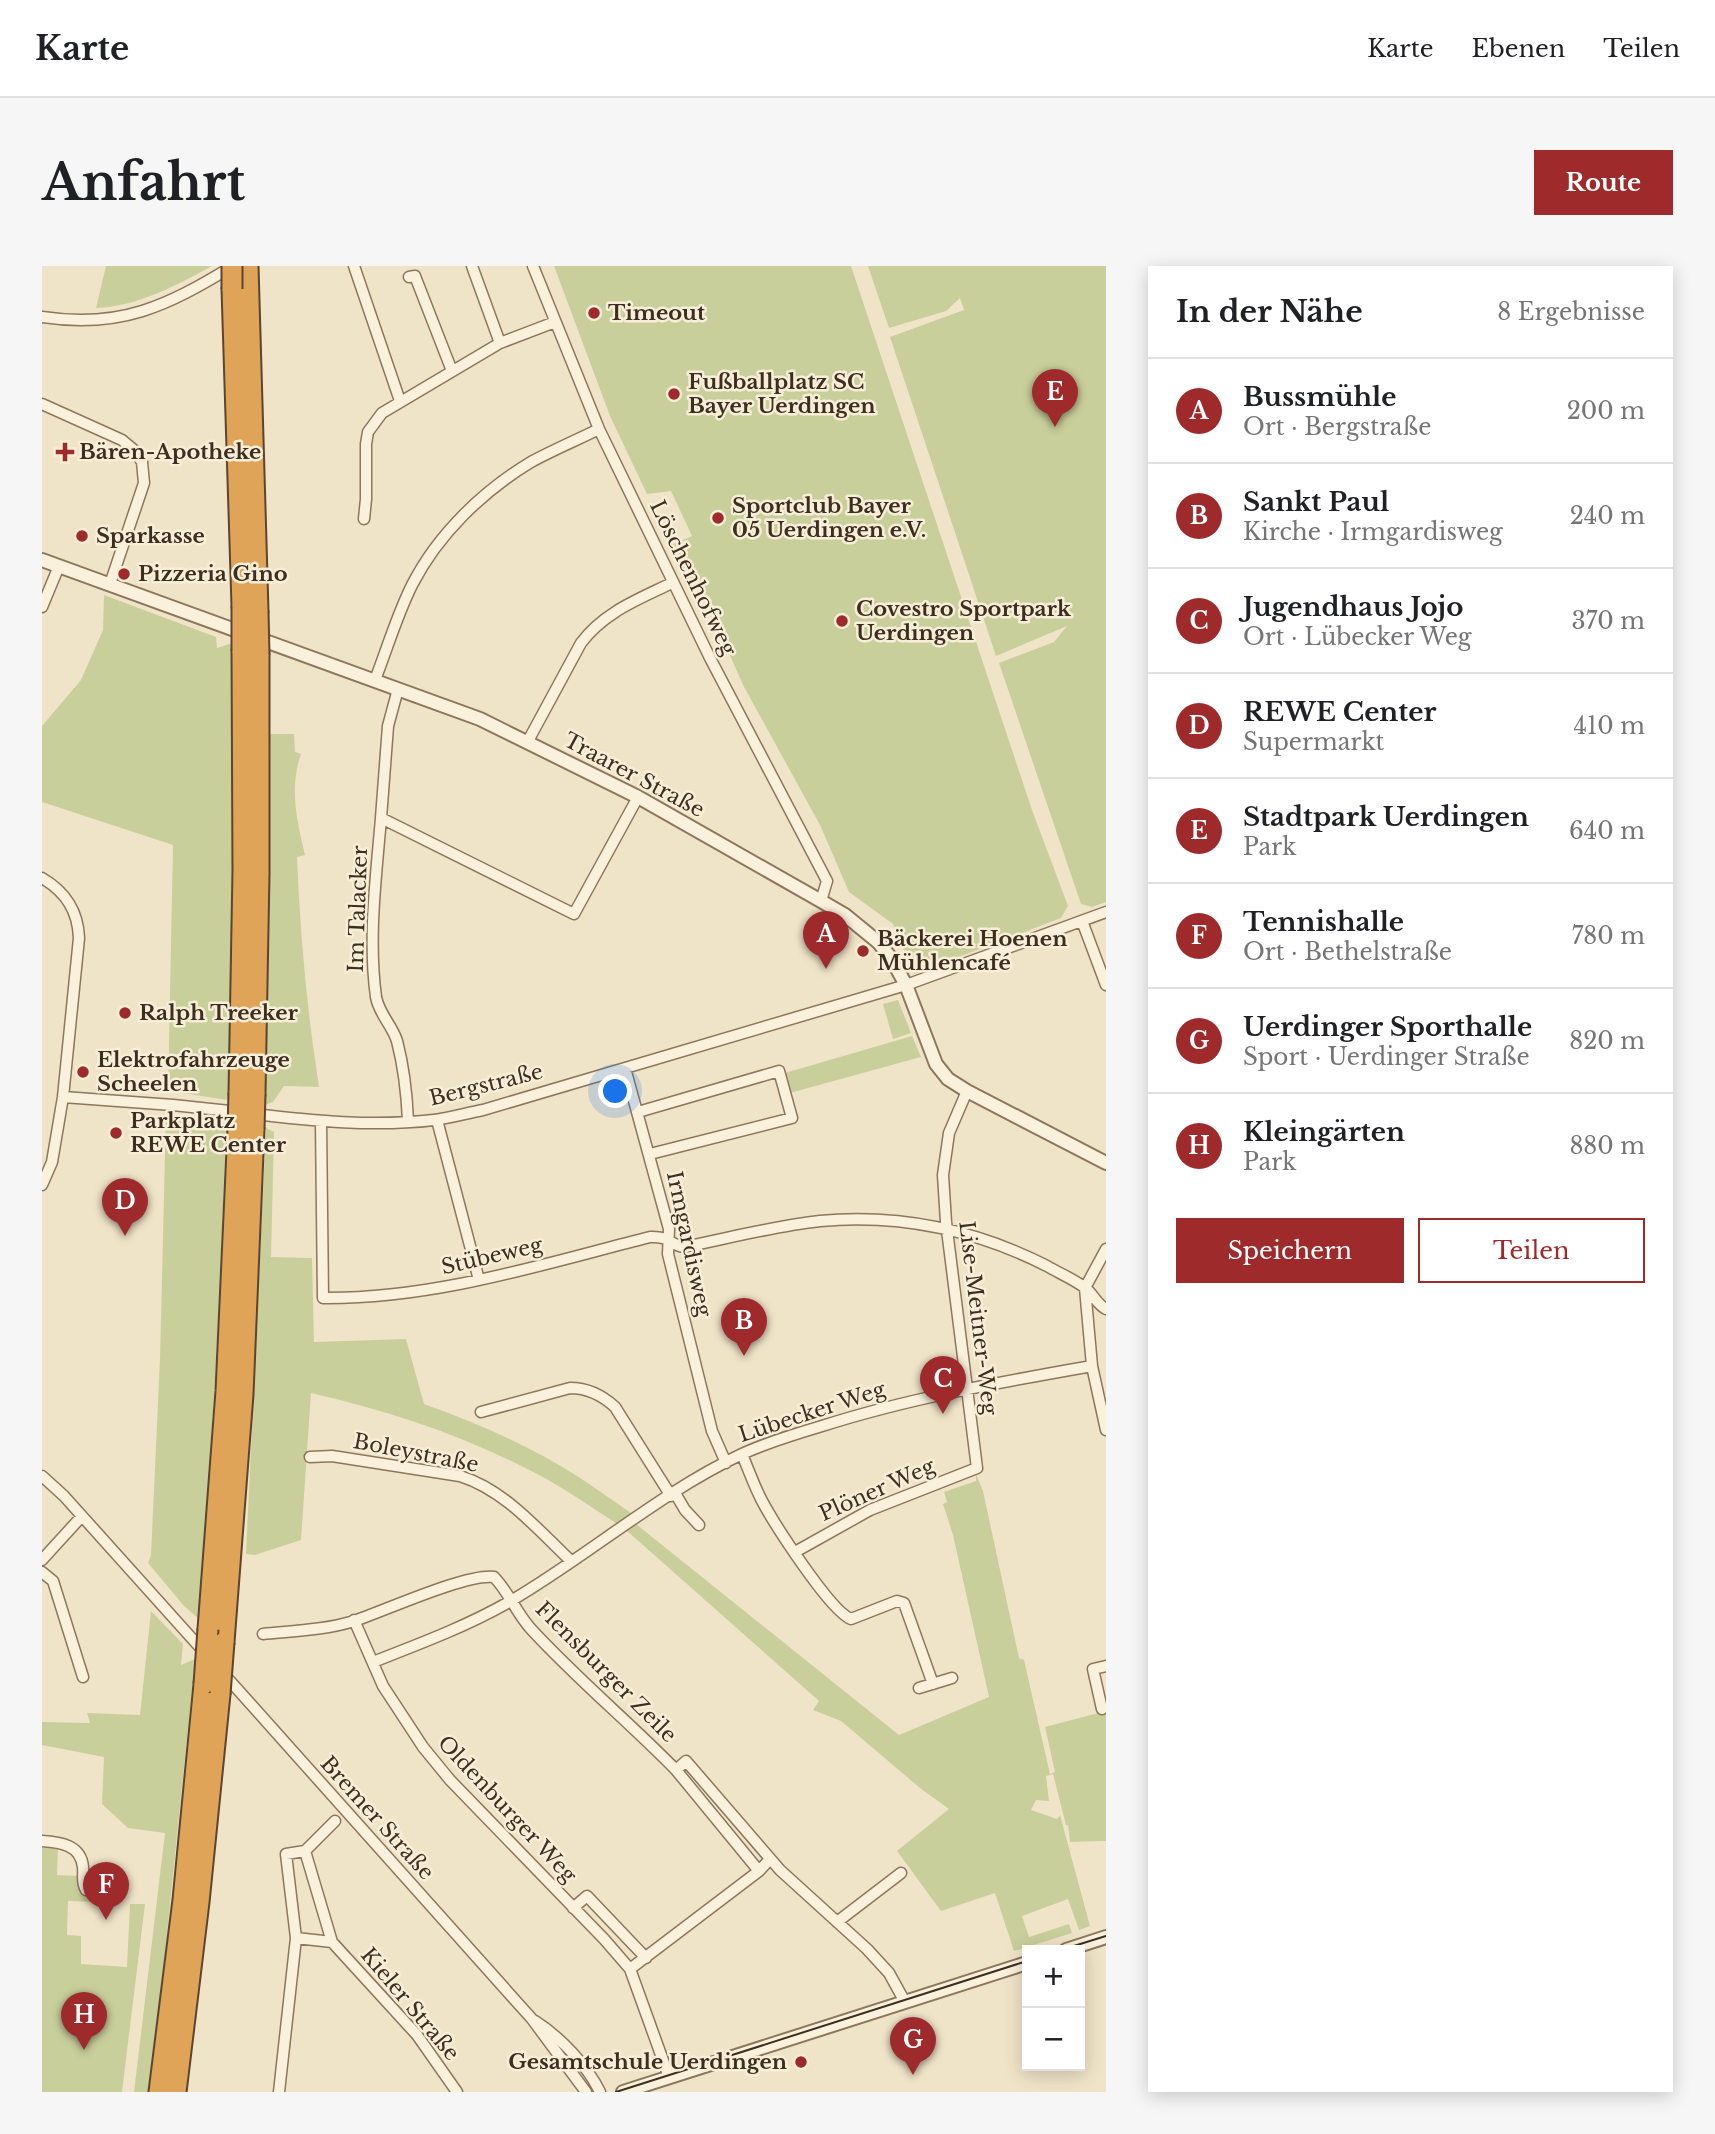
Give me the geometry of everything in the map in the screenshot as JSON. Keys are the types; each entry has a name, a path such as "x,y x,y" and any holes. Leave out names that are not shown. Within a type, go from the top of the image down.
{"highway":[{"path":"159,2092 212,1689 224,1642 246,1129 243,870 250,608 243,279 233,266"},
{"path":"176,2092 199,1902 212,1689 202,1635 234,1392"}],"street":[{"path":"42,317 104,321 144,312 205,284 233,266"},
{"path":"354,266 400,401"},
{"path":"472,266 500,343"},
{"name":"Löschenhofweg","path":"533,266 599,429 747,731 827,881 821,901"},
{"path":"408,277 415,276 452,371"},
{"path":"363,519 366,499 366,444 373,422 400,401 500,343 555,322"},
{"path":"42,404 122,440 134,450 142,462 144,483 110,584"},
{"path":"375,680 412,584 448,532 469,510 513,473 599,429"},
{"name":"Traarer Straße","path":"42,560 480,719 638,797 845,915 878,942 891,958 906,985 936,1064 948,1079 1106,1163"},
{"path":"42,607 59,566"},
{"path":"528,741 590,631 618,609 673,583"},
{"name":"Im Talacker","path":"398,689 388,726 372,947 376,999 380,1012 397,1042 408,1121"},
{"path":"381,818 574,915 638,797"},
{"path":"42,878 61,892 69,902 79,926 63,1097 52,1161 42,1185"},
{"name":"Bergstraße","path":"63,1097 173,1105 321,1122 437,1120 482,1110 906,985 1106,912"},
{"path":"1082,920 1106,985"},
{"name":"Irmgardisweg","path":"625,1068 670,1229 668,1254 712,1431 726,1463"},
{"name":"Irmgardisweg","path":"638,1112 779,1071 792,1118 650,1154"},
{"name":"Lise-Meitner-Weg","path":"967,1091 949,1133 943,1161 948,1229 977,1468"},
{"path":"437,1120 478,1280"},
{"name":"Stübeweg","path":"321,1122 323,1298 387,1296 430,1290 650,1237 668,1238 684,1247 795,1225 882,1220 948,1229 1002,1246 1085,1288 1099,1306 1106,1309"},
{"path":"1106,1249 1085,1288 1092,1366 1106,1430"},
{"name":"Lübecker Weg","path":"373,1662 458,1628 510,1601 673,1494 742,1454 781,1438 839,1420 967,1388 1092,1366"},
{"path":"481,1412 570,1388 583,1388 607,1399 673,1494 699,1525"},
{"path":"742,1454 761,1499 795,1552 845,1616 851,1619 897,1601 905,1603 933,1684"},
{"name":"Boleystraße","path":"310,1457 332,1456 473,1480 497,1493 571,1561"},
{"name":"Plöner Weg","path":"795,1552 841,1524 882,1504 977,1468"},
{"name":"Bremer Straße","path":"42,1476 202,1635 532,2019 586,2092"},
{"path":"42,1560 82,1516"},
{"path":"42,1572 53,1581 83,1677"},
{"path":"263,1634 354,1620 486,1576 496,1579 510,1601"},
{"name":"Flensburger Zeile","path":"510,1601 530,1628 676,1770 759,1871"},
{"path":"354,1620 373,1662"},
{"name":"Oldenburger Weg","path":"373,1662 388,1694 450,1780 631,1969 668,2077"},
{"path":"1102,1709 1093,1669 1106,1666"},
{"path":"919,1688 952,1678"},
{"name":"Flensburger Zeile","path":"676,1770 686,1761 770,1860 890,1973 905,2002"},
{"path":"279,2092 296,1938 286,1854 305,1851 335,1821"},
{"path":"42,1841 58,1842 75,1849 83,1865 83,1886 86,1890"},
{"name":"Kieler Straße","path":"305,1851 332,1942 416,2035 457,2092"},
{"path":"631,1969 770,1860"},
{"path":"837,1922 901,1874"},
{"name":"Oldenburger Weg","path":"573,1908 587,1896 646,1958"},
{"path":"1081,1945 1106,1937"},
{"name":"Kieler Straße","path":"296,1938 332,1942"},
{"path":"623,2092 1022,1965"},
{"name":"Bremer Straße","path":"532,2019 547,2029 578,2060 600,2092"}],"green space":[{"path":"106,266 212,266 142,299 96,308"},
{"name":"Covestro Sportpark Uerdingen","path":"554,266 851,266 1032,810 1068,906 1061,918 914,974 893,924 849,892 820,825 743,685 700,587 690,587 667,547 692,536 671,491 647,494 610,416"},
{"path":"868,266 1106,266 1106,902 1092,907 1081,904 999,663 1054,642 1067,626 996,656 890,337 964,310 960,298 946,311 889,328"},
{"path":"104,595 216,637 217,648 232,643 228,1100 168,1091 173,845 42,802 42,726 81,680 103,630"},
{"path":"270,734 294,734 295,752 301,754 295,792 305,855 297,857 298,886 319,1087 284,1086 273,1102 265,1105"},
{"path":"898,1000 911,1033 893,1039 883,1004"},
{"path":"912,1036 921,1057 790,1093 785,1073"},
{"path":"166,1114 211,1120 212,1128 227,1121 215,1383 199,1619 184,1606 148,1563 151,1555 160,1359"},
{"path":"266,1128 274,1132 271,1257 312,1258 314,1342 406,1339 424,1404 503,1436 577,1476 631,1513 619,1525 548,1480 455,1436 370,1408 311,1393 301,1540 255,1555 246,1554"},
{"path":"976,1474 983,1491 1019,1658 1024,1660 1050,1774 1055,1772 1045,1727 1106,1711 1106,1841 1070,1842 1068,1825 1053,1774 1046,1776 1049,1801 1036,1800 1031,1810 1057,1819 1060,1815 1090,1926 1079,1930 1068,1899 1022,1916 1029,1937 1069,1924 1072,1933 1033,1945 1022,1945 1022,1949 1014,1951 995,1893 941,1911 897,1851 949,1809 841,1721 813,1710 819,1701 626,1530 636,1524 899,1735 989,1697 953,1535 943,1504 947,1502 944,1492 976,1481"},
{"path":"151,1611 183,1644 181,1665 195,1659 159,2013 148,2092 134,2092 165,1833 128,1828 102,1804 104,1757 42,1745 42,1722 90,1723 87,1713 140,1715"},
{"path":"42,1848 58,1848 57,1875 79,1876 84,1891 96,1893 96,1902 68,1901 67,1935 81,1936 81,1964 127,1967 130,1904 145,1904 122,2092 42,2092"}],"tram line":[{"path":"1077,1945 1106,1936"},
{"path":"616,2092 1022,1963"}],"place":[{"name":"Timeout","path":"594,313"},
{"name":"Fußballplatz SC Bayer Uerdingen","path":"674,394"},
{"name":"Stadtpark Uerdingen","path":"1055,427"},
{"name":"Bären-Apotheke","path":"65,452"},
{"name":"Sportclub Bayer 05 Uerdingen e.V.","path":"718,518"},
{"name":"Sparkasse","path":"82,536"},
{"name":"Pizzeria Gino","path":"124,574"},
{"name":"Covestro Sportpark Uerdingen","path":"842,621"},
{"name":"Bäckerei Hoenen Mühlencafé","path":"863,951"},
{"name":"Bussmühle","path":"826,969"},
{"name":"Ralph Treeker","path":"125,1013"},
{"name":"Elektrofahrzeuge Scheelen","path":"83,1072"},
{"name":"Parkplatz REWE Center","path":"116,1133"},
{"name":"REWE Center","path":"125,1236"},
{"name":"Sankt Paul","path":"744,1356"},
{"name":"Jugendhaus Jojo","path":"943,1414"},
{"name":"Tennishalle","path":"106,1920"},
{"name":"Kleingärten","path":"84,2050"},
{"name":"Gesamtschule Uerdingen","path":"801,2062"},
{"name":"Uerdinger Sporthalle","path":"913,2075"}]}
